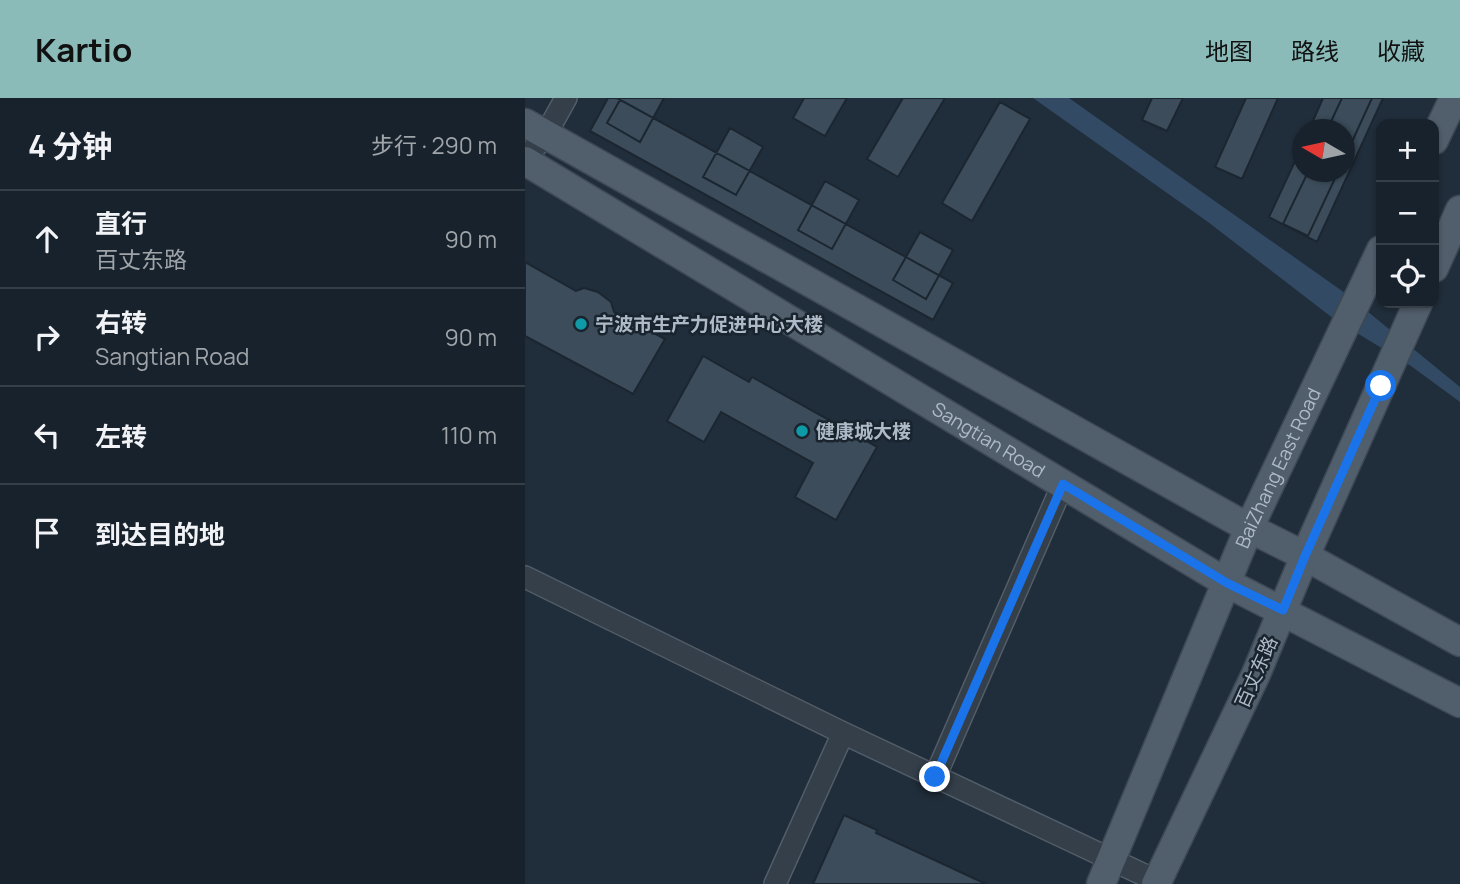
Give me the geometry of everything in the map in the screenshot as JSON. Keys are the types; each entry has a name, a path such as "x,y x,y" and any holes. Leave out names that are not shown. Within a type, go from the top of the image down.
{"main road":[{"path":"1439,130 1454,98"},
{"path":"536,129 1460,642"},
{"name":"Sangtian Road","path":"525,160 1227,583 1460,703"},
{"path":"1439,257 1460,210"},
{"name":"BaiZhang East Road","path":"1107,872 1249,527 1376,261"},
{"name":"百丈东路","path":"1156,883 1256,674 1305,556 1417,308"}],"street":[{"path":"525,160 536,129 566,98"},
{"path":"935,777 1063,484"},
{"path":"525,577 935,777 1107,872 1156,883"},
{"path":"775,884 843,733"}],"water":[{"path":"1033,98 1069,98 1345,293 1460,387 1460,402 1411,366 1334,319 1208,222"}],"building":[{"path":"608,98 617,98 953,283 933,320 590,131"},
{"path":"621,98 664,98 640,142 607,123"},
{"path":"804,98 847,98 825,136 793,118"},
{"path":"903,98 945,98 898,177 867,159"},
{"path":"1152,98 1183,98 1167,131 1142,120"},
{"path":"1246,98 1278,98 1242,179 1215,167"},
{"path":"1323,98 1383,98 1355,159 1355,119 1314,119"},
{"path":"1342,98 1372,98 1355,135 1355,119 1332,119"},
{"path":"1000,102 1030,119 972,221 942,203"},
{"path":"730,128 763,147 736,195 703,177"},
{"path":"1292,168 1292,182 1344,182 1317,242 1269,217"},
{"path":"825,181 859,200 832,249 798,230"},
{"path":"1303,182 1333,182 1308,236 1283,224"},
{"path":"920,232 953,250 926,299 893,280"},
{"name":"宁波市生产力促进中心大楼","path":"525,262 576,291 584,288 598,292 611,302 614,312 665,339 633,394 525,336"},
{"name":"健康城大楼","path":"703,356 749,382 752,377 877,447 836,520 795,497 813,463 721,412 704,442 667,421"},
{"path":"844,815 877,830 876,833 986,884 813,884"}],"place":[{"name":"宁波市生产力促进中心大楼","path":"581,324"},
{"name":"健康城大楼","path":"802,431"}],"route":[{"path":"935,777 1063,484 1227,583 1283,610 1381,386"}]}
